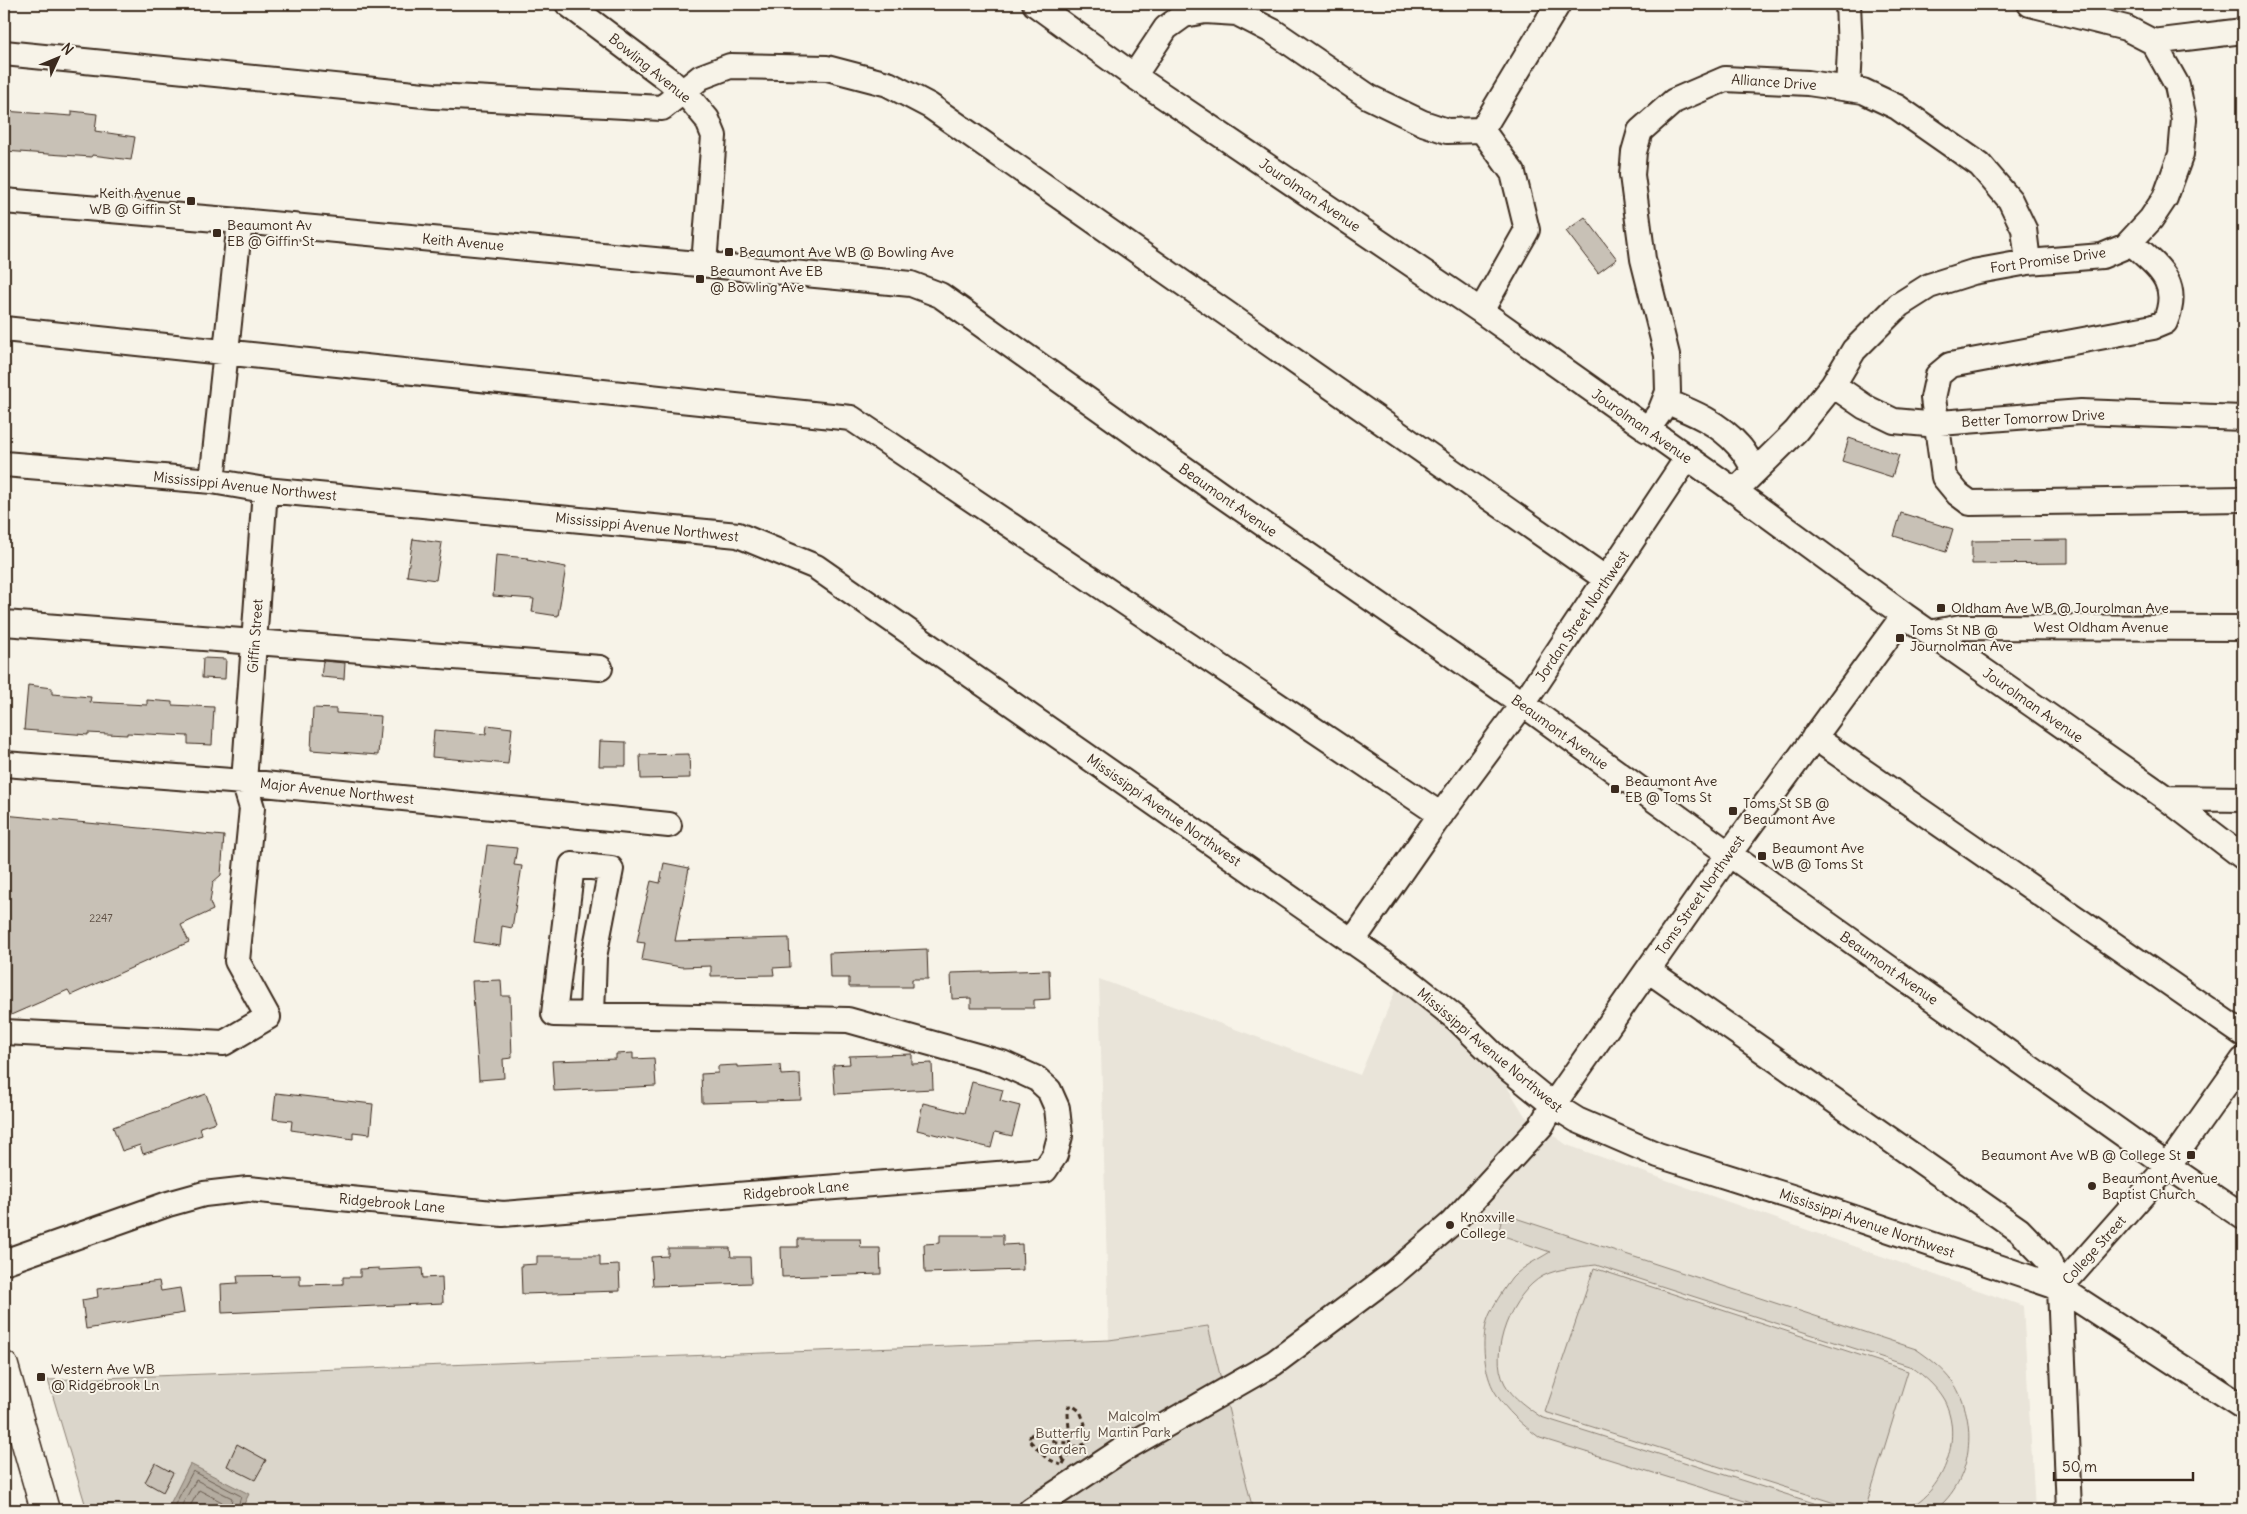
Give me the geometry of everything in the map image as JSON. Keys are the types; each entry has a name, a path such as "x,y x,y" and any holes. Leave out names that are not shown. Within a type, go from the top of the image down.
{"main road":[{"path":"4,1366 45,1510"}],"street":[{"name":"Bowling Avenue","path":"568,4 683,93 707,119 714,136 704,264"},
{"name":"Jourolman Avenue","path":"1035,4 1134,76 1482,311 1735,491 1929,633 2166,798 2243,857"},
{"path":"1482,130 1558,4"},
{"path":"1848,4 1850,49 1848,89"},
{"path":"2030,4 2126,28 2153,42 2243,31"},
{"path":"1134,76 1166,28 1184,15 1205,11 1237,13 1274,32 1369,97 1392,109 1447,131 1482,130"},
{"name":"Fort Promise Drive","path":"1735,491 1796,431 1833,385 1854,350 1899,305 1929,286 1973,272 2028,262 2102,256 2126,246 2130,242 2151,219 2165,198 2175,176 2184,137 2184,119 2177,85 2153,42"},
{"path":"4,54 434,96 662,108 701,77 730,66 827,68 888,84 930,106 1606,579"},
{"name":"Alliance Drive","path":"1647,430 1660,412 1668,392 1667,355 1643,260 1632,175 1634,152 1640,131 1674,101 1725,79 1808,82 1863,92 1897,107 1980,165 2010,200 2024,229 2028,262"},
{"path":"1482,130 1513,174 1527,230 1482,311"},
{"name":"Keith Avenue","path":"4,201 704,264 910,284 921,288"},
{"path":"212,481 240,221"},
{"path":"2130,242 2156,265 2170,287 2171,306 2164,322 2153,327 1950,365 1938,375 1933,398 1938,423 1944,477 1958,494 1970,502 2243,499"},
{"name":"Beaumont Avenue","path":"921,288 940,295 1220,494 1523,704 1729,854 2168,1166 2243,1217"},
{"path":"4,329 851,418 1441,815"},
{"name":"Better Tomorrow Drive","path":"1833,385 1865,407 1894,421 1938,423 2081,412 2243,418"},
{"path":"1665,401 1698,414 1717,426 1738,445 1755,471"},
{"name":"Jordan Street Northwest","path":"1352,942 1441,815 1523,704 1687,458"},
{"name":"Mississippi Avenue Northwest","path":"4,464 212,481 265,490 738,535 816,567 1408,980 1456,1019 1505,1066 1553,1105 1577,1120 1658,1155 1801,1200 2060,1288 2243,1407"},
{"name":"Giffin Street","path":"244,782 265,490"},
{"name":"Toms Street Northwest","path":"1032,1510 1122,1450 1274,1363 1394,1273 1452,1223 1541,1126 1553,1105 1729,854 1904,615"},
{"path":"4,623 600,668"},
{"name":"West Oldham Avenue","path":"1929,633 1960,628 2243,628"},
{"path":"1814,737 2243,1034"},
{"name":"Major Avenue Northwest","path":"4,764 244,782 669,825"},
{"path":"4,1032 224,1043 268,1017 237,961 252,808 244,782"},
{"path":"2166,798 2243,799"},
{"name":"Ridgebrook Lane","path":"4,1262 168,1204 213,1193 248,1189 503,1214 1045,1170 1055,1155 1060,1136 1057,1108 1049,1090 1037,1079 1002,1063 848,1020 554,1014 572,865 610,869 594,957 592,1014"},
{"path":"1648,970 2019,1230 2048,1260 2060,1288"},
{"name":"College Street","path":"2069,1510 2060,1288 2168,1166 2243,1060"}],"path":[{"path":"1071,1449 1067,1413 1069,1406 1080,1411 1085,1424 1083,1426"},
{"path":"1056,1442 1064,1463 1046,1458 1028,1439 1032,1434 1038,1432 1056,1442 1071,1443"}],"shaded area":[{"name":"Knoxville College","path":"1099,979 1360,1075 1397,987 1448,1027 1506,1085 1525,1116 1567,1145 2023,1306 2035,1510 1253,1510 1208,1327 1109,1340"}],"green space":[{"path":"1503,1214 1916,1349 1931,1360 1953,1382 1967,1415 1969,1432 1968,1450 1958,1483 1948,1498 1935,1510 1903,1510 1917,1503 1939,1479 1946,1464 1952,1431 1950,1415 1944,1400 1930,1382 1912,1367 1596,1265 1576,1267 1543,1276 1522,1295 1513,1309 1501,1340 1499,1356 1500,1371 1505,1384 1516,1398 1541,1417 1836,1510 1774,1510 1540,1438 1521,1423 1504,1405 1491,1385 1486,1367 1485,1329 1494,1305 1516,1274 1550,1252 1498,1234"},
{"path":"1594,1268 1908,1371 1865,1510 1857,1510 1545,1412"},
{"name":"Malcolm Martin Park","path":"1208,1326 1253,1510 87,1510 48,1380 1109,1340"}],"water":[{"path":"190,1464 249,1494 241,1510 167,1510"}],"building":[{"path":"4,111 72,116 72,111 97,114 95,131 135,137 131,160 92,155 92,157 4,151"},
{"path":"1585,217 1617,259 1598,273 1566,231"},
{"path":"1849,438 1899,455 1892,477 1842,461"},
{"path":"1901,513 1953,529 1946,552 1894,536"},
{"path":"413,539 442,543 436,580 407,576"},
{"path":"2068,540 2068,563 1972,564 1972,541"},
{"path":"496,555 528,558 527,560 566,567 558,616 532,612 534,599 493,596"},
{"path":"203,658 226,659 225,679 202,678"},
{"path":"323,661 345,663 344,679 321,677"},
{"path":"28,685 52,688 52,694 91,697 90,702 147,705 147,700 172,702 172,705 214,707 212,745 188,744 188,736 127,733 127,735 88,733 88,735 24,730"},
{"path":"313,708 336,709 336,713 381,716 378,755 311,750"},
{"path":"487,725 512,728 508,764 432,757 434,730 486,734"},
{"path":"600,741 626,742 626,766 599,766"},
{"path":"689,754 690,778 641,779 640,755"},
{"path":"4,815 224,836 221,875 213,882 210,902 213,910 181,925 189,942 71,995 68,990 4,1018"},
{"path":"487,845 517,848 514,865 522,866 512,928 502,926 500,946 474,942"},
{"path":"664,863 689,868 675,941 789,938 790,967 773,968 774,975 711,976 711,966 681,967 642,960 645,943 637,942 641,922 651,881 660,883"},
{"path":"927,949 928,979 912,979 912,987 849,987 849,978 830,978 829,953"},
{"path":"1049,970 1050,999 1034,1000 1034,1008 971,1008 971,998 952,999 951,973"},
{"path":"501,980 502,996 510,996 512,1058 503,1059 504,1078 479,1080 472,981"},
{"path":"633,1053 633,1059 654,1058 656,1086 554,1091 552,1061 616,1059 616,1054"},
{"path":"912,1054 912,1064 932,1063 933,1089 835,1094 833,1065 850,1064 849,1056"},
{"path":"737,1065 737,1067 780,1065 781,1075 800,1074 801,1100 702,1103 701,1074 718,1073 718,1066"},
{"path":"972,1082 1003,1090 1000,1101 1020,1106 1012,1136 995,1132 991,1148 917,1130 923,1103 964,1113"},
{"path":"276,1093 373,1104 370,1134 353,1132 353,1139 291,1130 292,1121 273,1119"},
{"path":"206,1094 216,1122 200,1127 202,1135 143,1154 140,1145 122,1151 113,1127"},
{"path":"940,1235 1003,1235 1003,1245 1022,1244 1023,1270 925,1273 924,1244 940,1243"},
{"path":"798,1239 860,1239 861,1248 880,1248 881,1274 782,1277 781,1247 798,1247"},
{"path":"668,1248 730,1248 731,1257 750,1257 751,1283 653,1286 651,1257 668,1256"},
{"path":"537,1256 600,1256 600,1266 619,1265 620,1291 522,1294 521,1265 537,1264"},
{"path":"379,1268 379,1270 422,1268 423,1278 442,1277 443,1303 222,1313 221,1284 238,1283 237,1276 300,1275 300,1285 343,1284 343,1277 360,1277 360,1269"},
{"path":"159,1281 161,1291 180,1288 184,1313 86,1329 82,1300 98,1297 97,1289"},
{"path":"237,1444 266,1460 255,1480 227,1466"},
{"path":"155,1463 173,1473 163,1492 145,1482"}],"place":[{"name":"Keith Avenue WB @ Giffin St","path":"191,201"},
{"name":"Beaumont Av EB @ Giffin St","path":"217,233"},
{"name":"Beaumont Ave WB @ Bowling Ave","path":"729,252"},
{"name":"Beaumont Ave EB @ Bowling Ave","path":"700,279"},
{"name":"Oldham Ave WB @ Jourolman Ave","path":"1941,608"},
{"name":"Toms St NB @ Journolman Ave","path":"1900,638"},
{"name":"Beaumont Ave EB @ Toms St","path":"1615,789"},
{"name":"Toms St SB @ Beaumont Ave","path":"1733,811"},
{"name":"Beaumont Ave WB @ Toms St","path":"1762,856"},
{"name":"Beaumont Ave WB @ College St","path":"2191,1155"},
{"name":"Beaumont Avenue Baptist Church","path":"2092,1186"},
{"name":"Knoxville College","path":"1450,1225"},
{"name":"Western Ave WB @ Ridgebrook Ln","path":"41,1377"}],"park label":[{"name":"Butterfly Garden","path":"1063,1442"}]}
